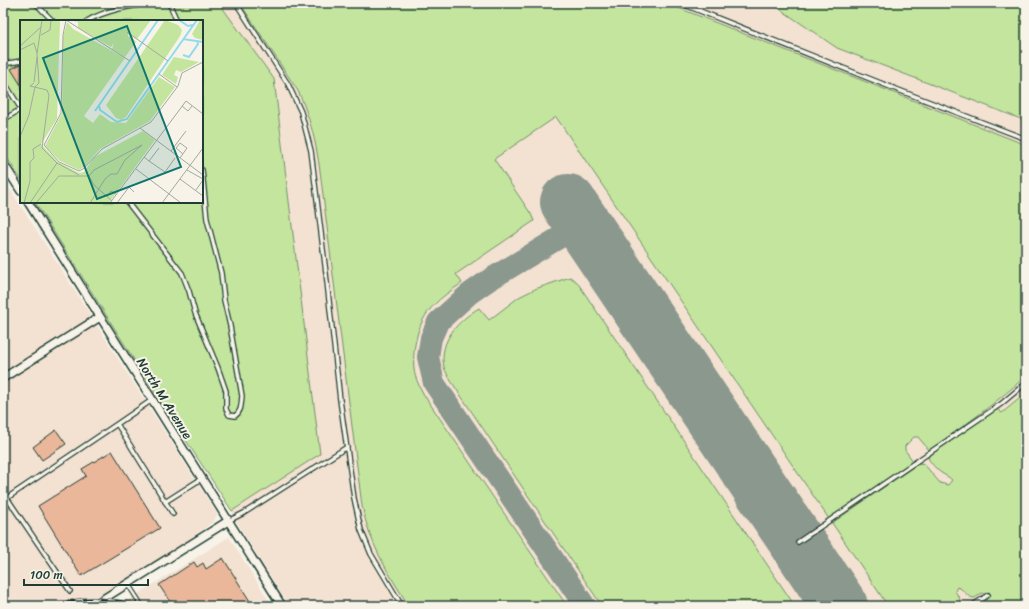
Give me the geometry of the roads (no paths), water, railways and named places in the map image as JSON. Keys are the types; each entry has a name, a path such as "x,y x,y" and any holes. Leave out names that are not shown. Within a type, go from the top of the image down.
{"street":[{"path":"3,163 20,190"},
{"name":"North M Avenue","path":"29,203 282,606"},
{"path":"3,378 100,317"},
{"path":"92,606 228,521"}],"lane":[{"path":"35,3 52,20"},
{"path":"89,20 97,15 152,3"},
{"path":"170,3 177,20"},
{"path":"236,3 288,84 302,112 311,151 340,400 354,498 361,530 371,554 402,606"},
{"path":"680,3 1026,139"},
{"path":"3,64 20,61"},
{"path":"3,80 20,107"},
{"path":"3,120 20,110"},
{"path":"128,203 182,273 195,313 226,391 226,409 229,415 234,416 239,413 242,396 224,300 221,273 207,219 203,180"},
{"path":"798,542 1002,404 1026,383"},
{"path":"70,591 7,498 152,400"},
{"path":"117,424 173,514"},
{"path":"228,521 251,509 347,447"},
{"path":"165,502 202,478"},
{"path":"128,584 142,606"},
{"path":"972,606 988,595"}],"railway":[{"path":"60,606 69,602 90,599 116,601 139,606"}]}
